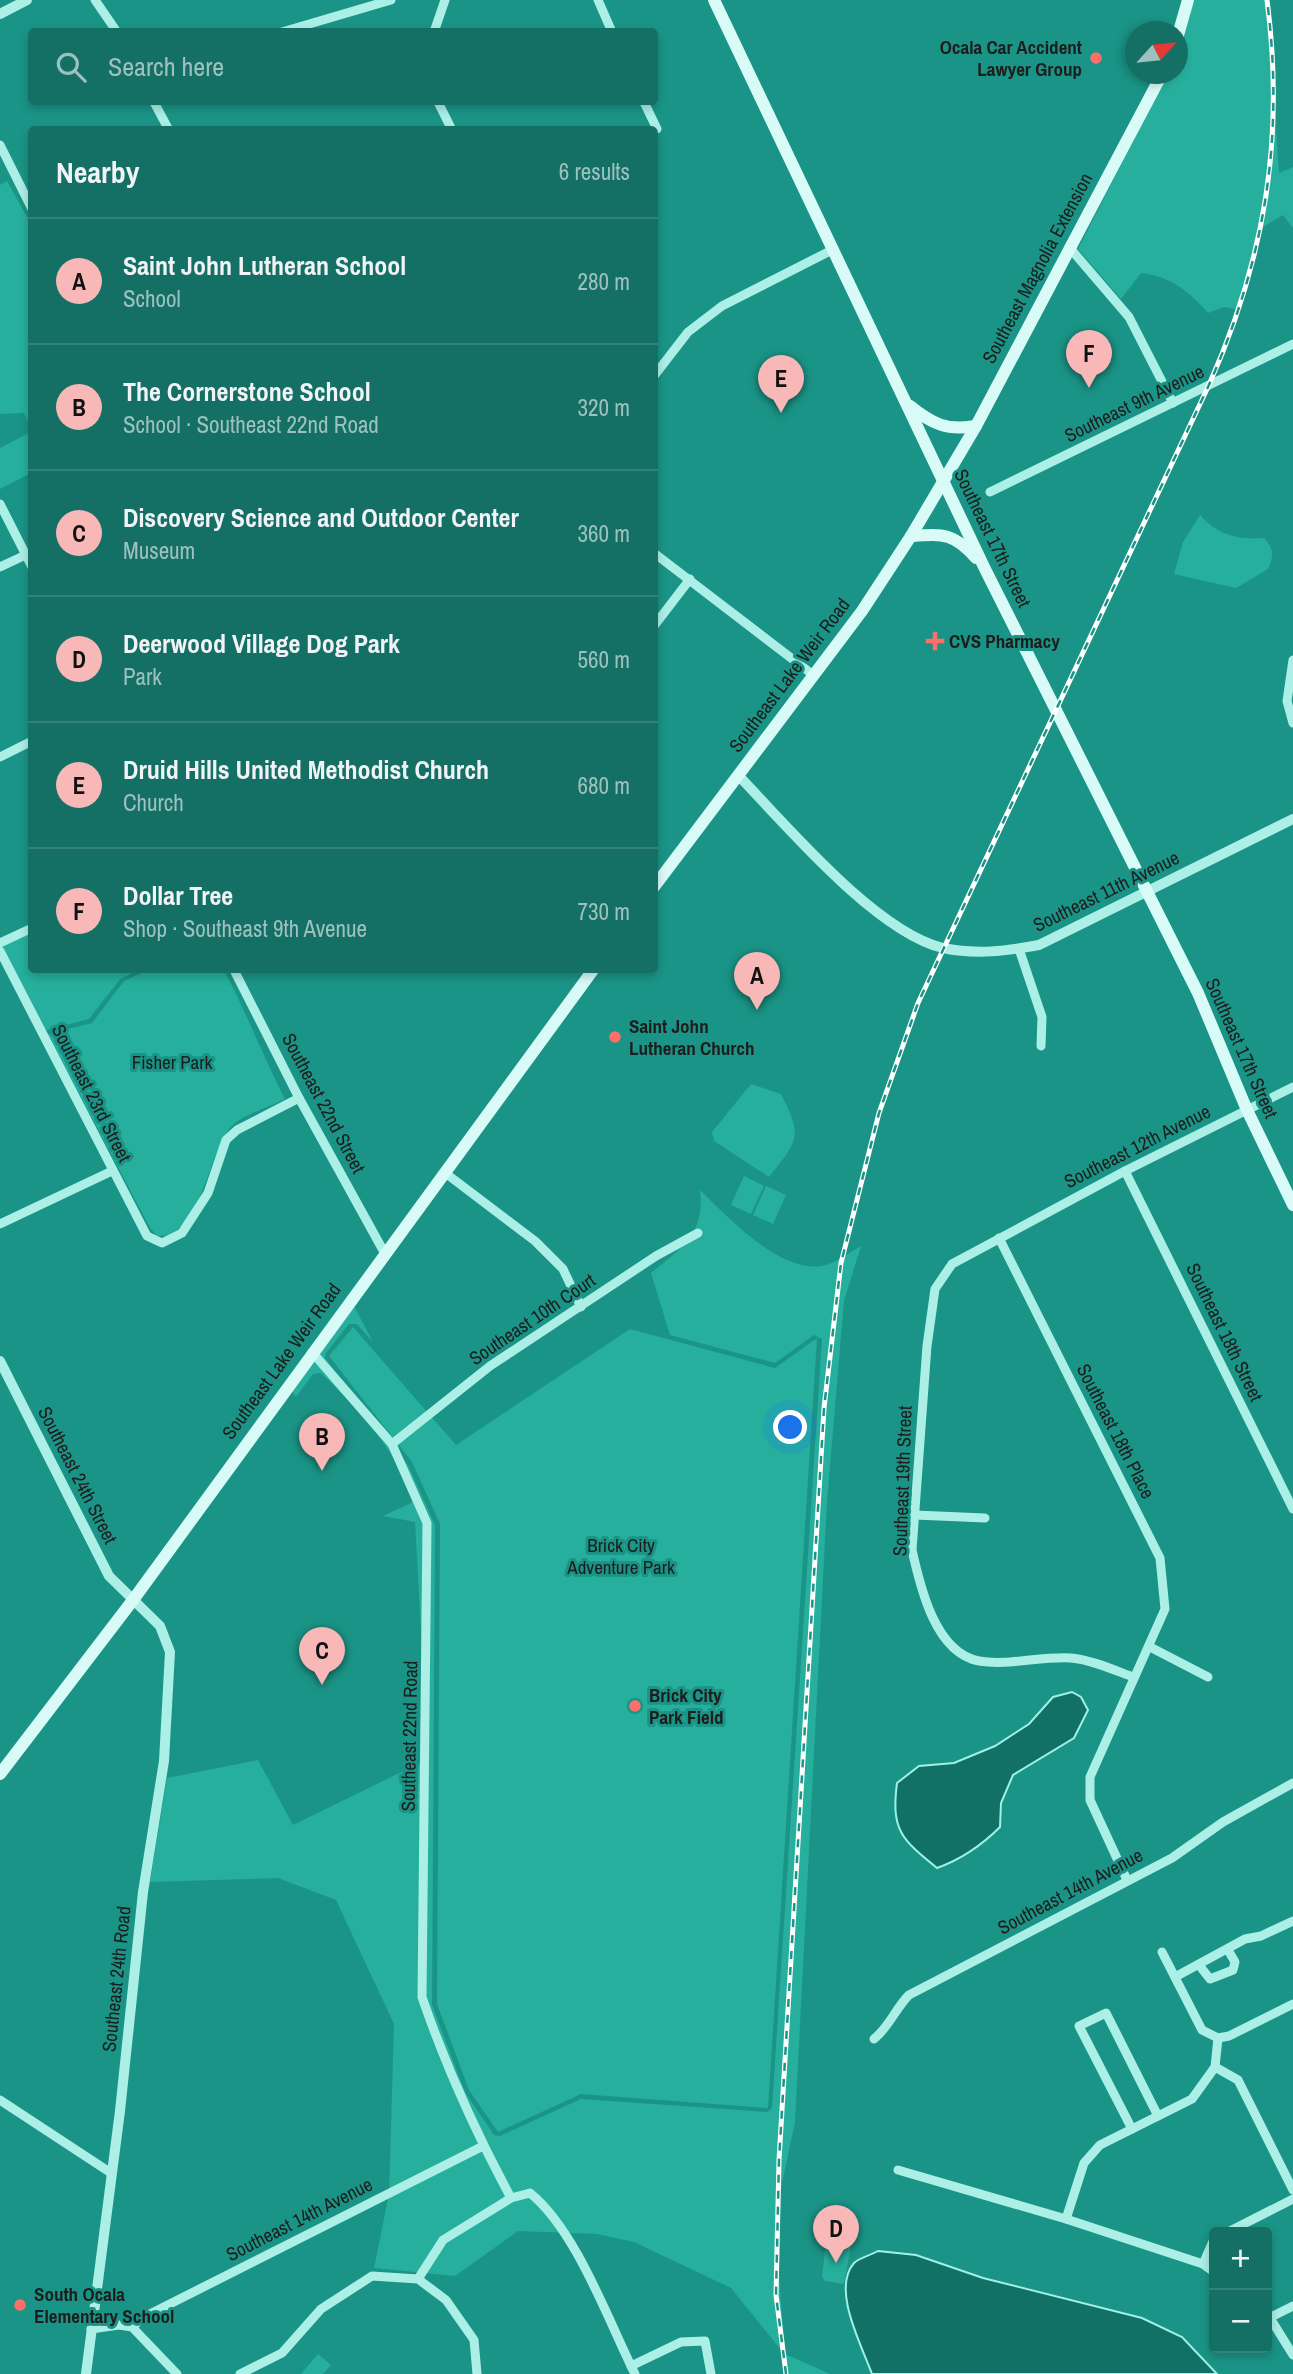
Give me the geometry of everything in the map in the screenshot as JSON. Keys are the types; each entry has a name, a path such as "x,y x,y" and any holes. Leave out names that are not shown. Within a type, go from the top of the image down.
{"main road":[{"name":"Southeast 17th Street","path":"714,0 985,569 1198,993 1247,1110 1293,1205"},
{"path":"1182,21 1188,0"},
{"name":"Southeast Magnolia Extension","path":"943,478 976,426 1157,84"},
{"path":"906,402 941,427 958,429 976,426"},
{"name":"Southeast Lake Weir Road","path":"658,882 862,611 911,536 943,478"},
{"path":"911,536 943,534 955,538 985,569"},
{"name":"Southeast Lake Weir Road","path":"0,1774 133,1600 384,1252 591,973"}],"street":[{"path":"0,14 27,0"},
{"path":"95,0 114,28"},
{"path":"296,28 391,0"},
{"path":"435,28 445,0"},
{"path":"598,0 610,28"},
{"path":"156,105 167,126"},
{"path":"440,105 450,126"},
{"path":"645,105 654,126"},
{"path":"0,145 28,201"},
{"path":"1069,247 1129,317 1173,404"},
{"path":"658,371 688,331 722,306 834,249"},
{"name":"Southeast 9th Avenue","path":"990,492 1293,344"},
{"path":"0,504 28,553 0,567"},
{"path":"658,556 812,674"},
{"path":"658,621 690,579"},
{"path":"1293,660 1287,701 1293,723"},
{"path":"0,757 28,743"},
{"name":"Southeast 11th Avenue","path":"738,775 840,879 911,936 942,948 995,953 1039,945 1293,819"},
{"path":"0,943 28,930"},
{"path":"1019,949 1042,1017 1041,1046"},
{"name":"Southeast 23rd Street","path":"0,951 111,1171 147,1236 162,1242 182,1233 208,1193 226,1140 237,1130 299,1097"},
{"name":"Southeast 22nd Street","path":"236,973 299,1097 384,1252"},
{"name":"Southeast 12th Avenue","path":"999,1238 1293,1087"},
{"path":"0,1224 111,1171"},
{"name":"Southeast 18th Street","path":"1125,1171 1293,1508"},
{"path":"443,1172 535,1241 563,1269 581,1307"},
{"name":"Southeast 10th Court","path":"392,1444 490,1366 656,1255 698,1233"},
{"name":"Southeast 19th Street","path":"999,1238 951,1264 936,1289 927,1346 912,1550 919,1581 942,1634 958,1652 979,1661 1073,1658 1133,1677"},
{"name":"Southeast 18th Place","path":"999,1238 1160,1558 1165,1609 1090,1777 1090,1801 1127,1880"},
{"name":"Southeast 22nd Road","path":"312,1352 392,1444 427,1523 422,1997 443,2059 483,2146 511,2198"},
{"name":"Southeast 24th Street","path":"0,1361 110,1576 133,1600"},
{"path":"915,1515 985,1518"},
{"name":"Southeast 24th Road","path":"86,2374 143,1892 164,1761 171,1674 170,1652 160,1626 133,1600"},
{"path":"1150,1647 1208,1677"},
{"name":"Southeast 14th Avenue","path":"874,2039 887,2029 898,2006 909,1995 1172,1857 1223,1822 1293,1783"},
{"path":"1175,1977 1245,1939 1261,1936 1293,1921"},
{"path":"1199,1965 1210,1979 1233,1970 1235,1962 1228,1950"},
{"path":"1162,1952 1202,2030 1218,2038 1229,2036 1293,2004"},
{"path":"1132,2129 1079,2026 1106,2013 1158,2116"},
{"path":"1066,2219 1084,2163 1100,2145 1192,2098 1215,2067 1218,2038"},
{"path":"1215,2067 1238,2080 1293,2190"},
{"path":"0,2100 111,2173"},
{"name":"Southeast 14th Avenue","path":"132,2326 144,2317 483,2146"},
{"path":"898,2170 1066,2219 1203,2264 1209,2268"},
{"path":"418,2279 443,2239 511,2198 530,2193 543,2204 564,2230 633,2370 681,2342 694,2340 705,2341 711,2374"},
{"path":"1238,2227 1293,2199"},
{"path":"1203,2264 1209,2250"},
{"path":"240,2374 282,2353 321,2309 372,2276 418,2279 446,2300 474,2340 477,2374"},
{"path":"1272,2314 1293,2306"},
{"path":"1272,2320 1293,2355"},
{"path":"91,2329 132,2326 177,2374"}],"green space":[{"path":"1193,0 1267,0 1279,173 1293,167 1293,228 1283,215 1263,227 1241,310 1224,307 1208,313 1170,281 1141,273 1121,299 1078,249 1163,84 1188,84 1187,21"},
{"path":"7,181 28,219 28,422 24,413 0,414 0,185"},
{"path":"28,434 28,475 0,489 0,448"},
{"path":"1200,515 1229,535 1264,538 1272,553 1268,569 1236,588 1174,574 1183,542"},
{"path":"28,927 28,973 132,973 120,979 89,1019 47,1030 44,1036 0,950 0,941"},
{"name":"Fisher Park","path":"141,973 226,973 285,1099 250,1114 232,1126 216,1154 194,1208 184,1223 172,1233 157,1236 150,1228 48,1034 92,1023 124,981"},
{"path":"751,1084 781,1094 795,1130 791,1146 769,1177 714,1141 712,1132"},
{"path":"744,1176 764,1186 751,1214 731,1205"},
{"path":"766,1186 786,1195 773,1224 753,1215"},
{"path":"700,1190 755,1241 789,1261 806,1266 827,1265 861,1246 844,1301 827,1501 795,2122 781,2188 778,2264 785,2354 830,2374 787,2374 785,2355 731,2288 634,2242 597,2234 518,2231 455,2276 374,2268 389,2194 394,2024 336,1900 278,1878 150,1882 167,1778 258,1760 293,1825 428,1759 415,1522 383,1516 411,1503 414,1497 395,1461 374,1430 321,1373 313,1374 296,1397 291,1389 353,1304 373,1342 357,1324 349,1324 325,1358 408,1465 435,1525 432,2005 465,2092 494,2135 500,2136 581,2099 767,2112 772,2108 822,1339 814,1335 775,1363 670,1335 651,1273 689,1239 695,1229 701,1205"},
{"name":"Brick City Adventure Park","path":"353,1327 456,1445 630,1329 775,1368 817,1338 768,2108 581,2094 498,2132 469,2090 437,2004 440,1524 412,1462 329,1356"},
{"path":"833,2236 851,2245 844,2284 825,2281 822,2277 826,2241"},
{"path":"318,2354 331,2365 323,2374 301,2374"}],"water":[{"path":"1072,1692 1081,1697 1088,1710 1074,1738 1013,1775 1001,1803 1000,1827 986,1840 971,1851 937,1868 907,1841 901,1832 896,1812 897,1783 919,1766 954,1763 995,1746 1029,1724 1053,1697"},
{"path":"878,2251 916,2255 983,2278 1142,2318 1182,2337 1217,2374 872,2374 851,2318 846,2287 848,2274 854,2263"}],"railway":[{"path":"786,2374 776,2295 779,2160 824,1408 841,1263 879,1113 918,1003 1228,340 1244,292 1266,198 1273,101 1267,0"}],"place":[{"name":"Ocala Car Accident Lawyer Group","path":"1096,58"},
{"name":"Dollar Tree","path":"1089,388"},
{"name":"Druid Hills United Methodist Church","path":"781,413"},
{"name":"CVS Pharmacy","path":"935,641"},
{"name":"Saint John Lutheran School","path":"757,1010"},
{"name":"Saint John Lutheran Church","path":"615,1037"},
{"name":"The Cornerstone School","path":"322,1471"},
{"name":"Discovery Science and Outdoor Center","path":"322,1685"},
{"name":"Brick City Park Field","path":"635,1706"},
{"name":"Deerwood Village Dog Park","path":"836,2263"},
{"name":"South Ocala Elementary School","path":"20,2305"}]}
